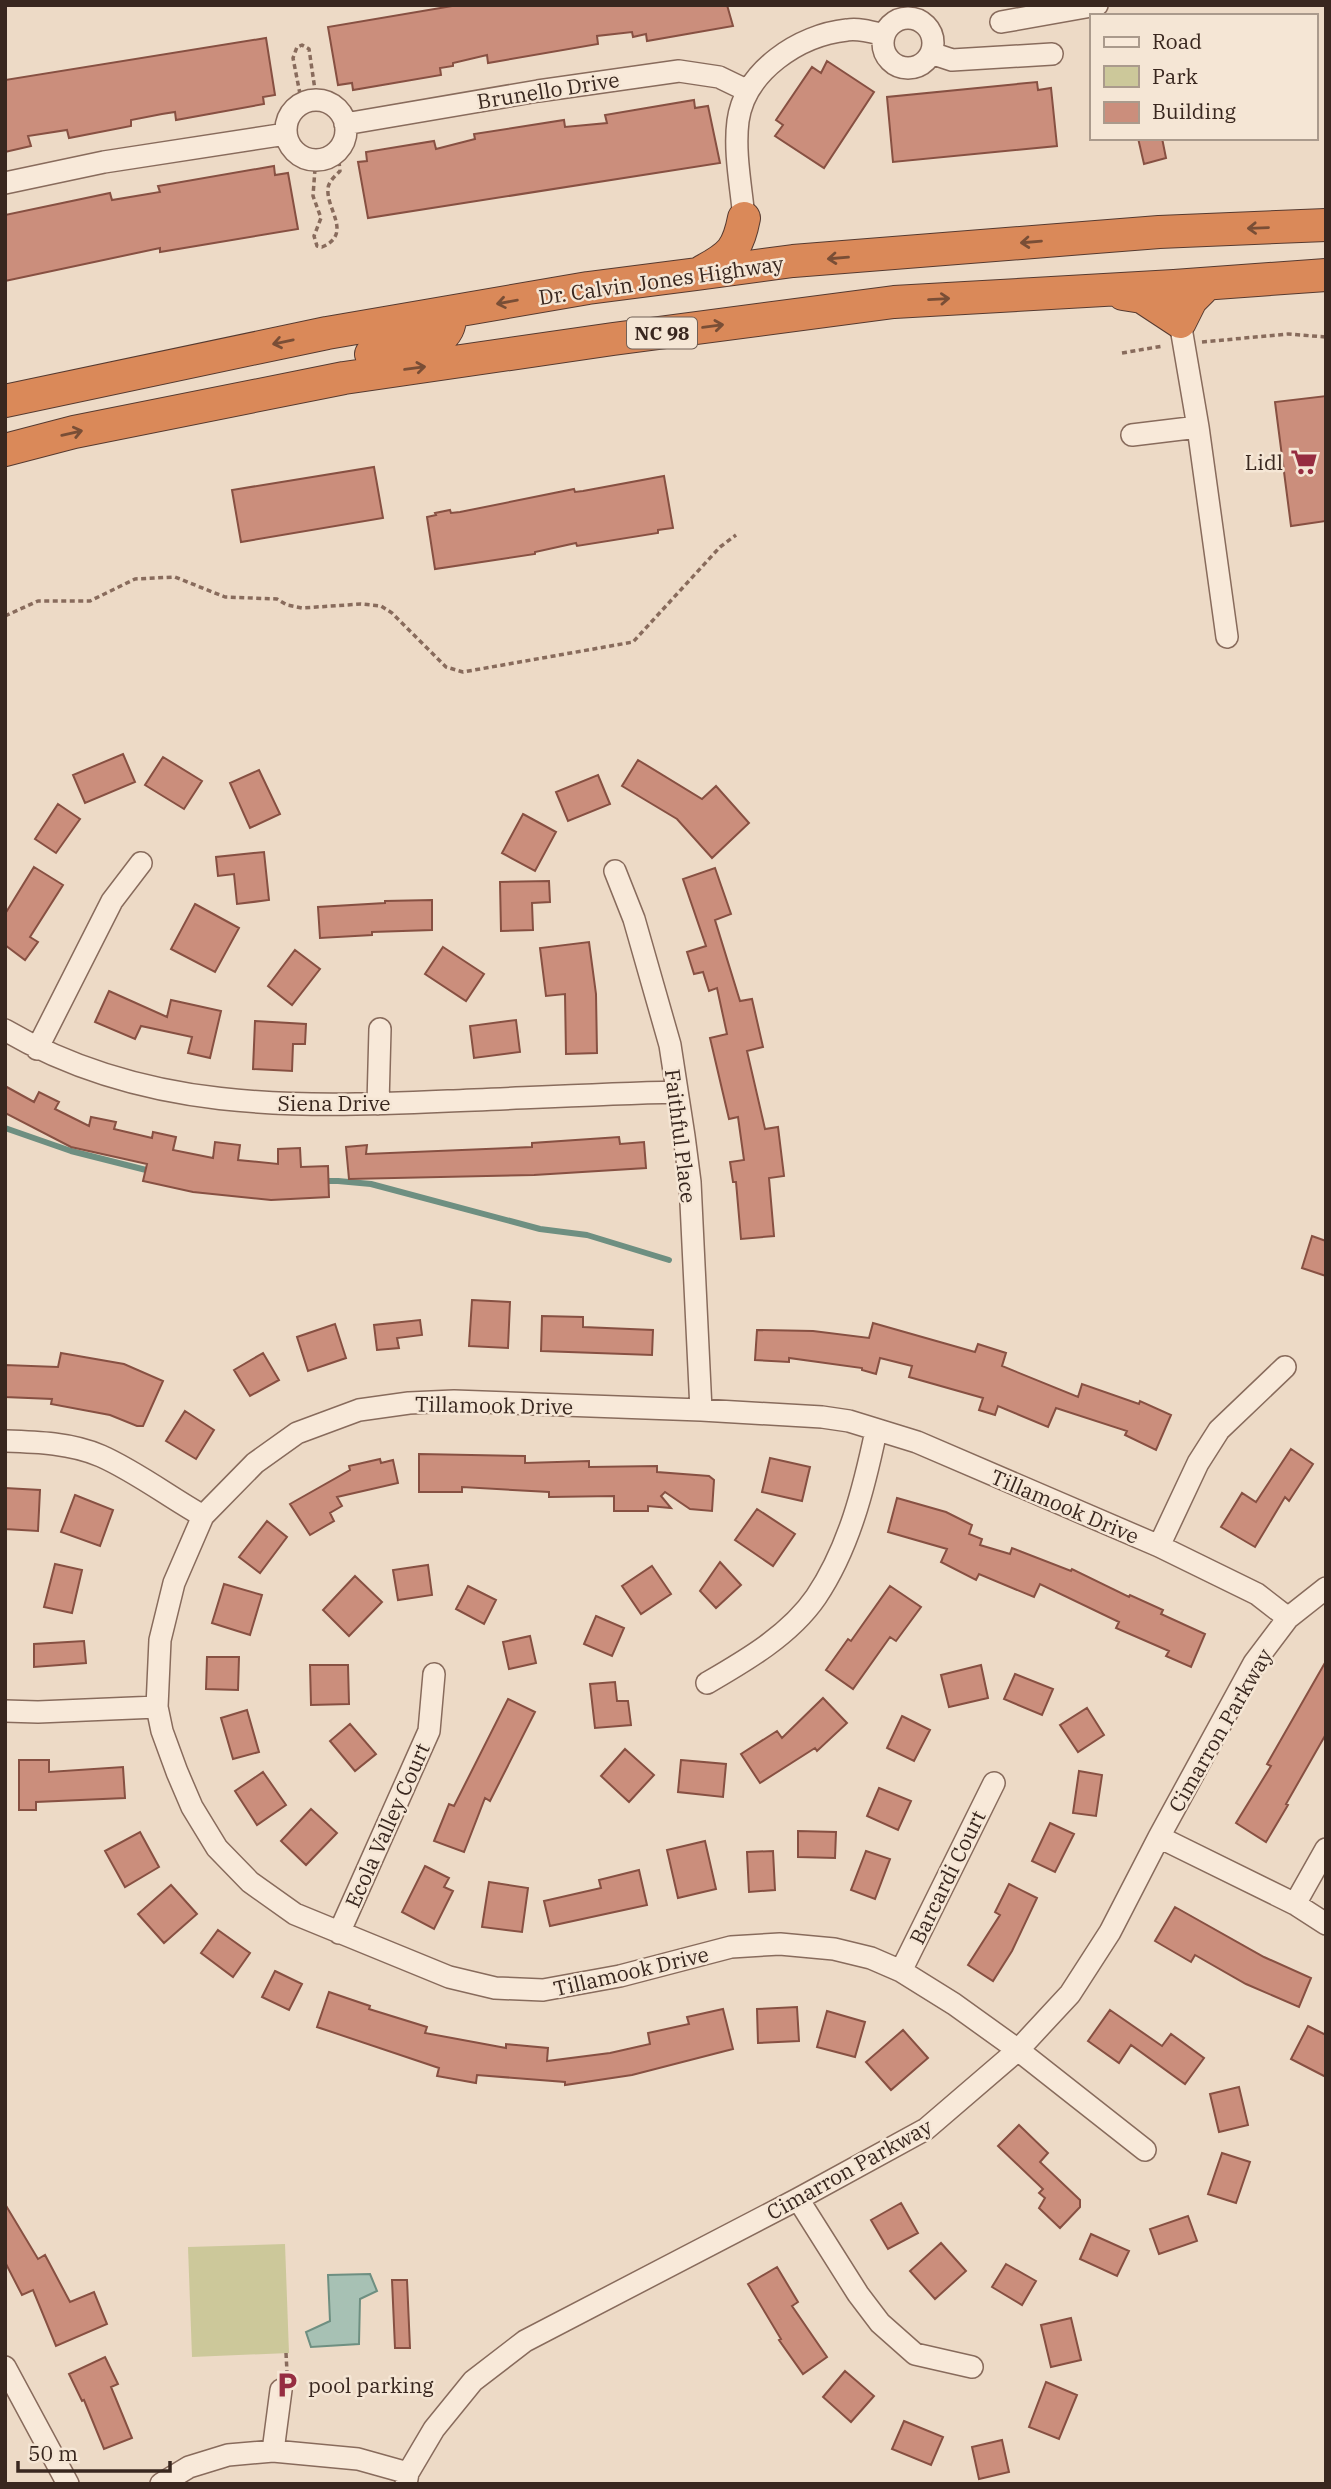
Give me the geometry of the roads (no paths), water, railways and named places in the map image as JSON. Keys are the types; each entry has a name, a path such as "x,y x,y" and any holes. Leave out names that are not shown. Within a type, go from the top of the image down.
{"highway":[{"path":"744,218 771,247 793,261"},
{"path":"697,274 726,259 741,236 744,218"},
{"name":"Dr. Calvin Jones Highway","path":"5,401 313,335 588,289 793,261 1159,232 1326,225"},
{"name":"NC 98","path":"5,450 74,432 344,378 894,302 1326,275"},
{"path":"1182,337 1191,300 1207,284"},
{"path":"1101,290 1142,297 1182,337"},
{"path":"163,415 218,387 259,375 435,342 444,336 448,329 450,312"}],"street":[{"path":"1001,22 1097,5"},
{"path":"914,18 922,22 932,35 931,53 920,65 905,68 897,66 885,55 884,35 897,20 914,18"},
{"path":"744,218 737,147 738,122 748,91 767,68 792,47 814,37 849,29 884,35"},
{"path":"931,53 952,61 1052,54"},
{"name":"Brunello Drive","path":"345,124 538,91 679,71 719,77 748,91"},
{"path":"316,100 335,107 345,124 346,133 338,150 321,159 303,157 289,144 286,134 290,115 297,107 316,100"},
{"path":"5,183 104,162 286,134"},
{"path":"1182,337 1198,427 1227,637"},
{"path":"1132,435 1198,427"},
{"path":"37,1049 112,901 141,863"},
{"name":"Faithful Place","path":"615,871 634,919 670,1045 690,1182 701,1410"},
{"path":"378,1104 380,1029"},
{"name":"Siena Drive","path":"5,1030 37,1049 92,1072 155,1090 211,1099 280,1104 378,1104 676,1092"},
{"path":"1159,1546 1198,1463 1219,1430 1285,1367"},
{"name":"Tillamook Drive","path":"1145,2150 1018,2050 954,2004 901,1971 871,1958 834,1949 780,1944 731,1947 620,1976 543,1990 495,1988 449,1978 295,1914 250,1882 217,1848 192,1807 162,1731 157,1707 160,1640 174,1583 203,1516 255,1463 297,1433 359,1410 409,1403 454,1401 701,1410 849,1421 917,1442 1159,1546 1257,1594 1288,1618"},
{"path":"707,1683 764,1647 815,1599 836,1563 855,1516 876,1431"},
{"path":"5,1441 56,1445 100,1455 203,1516"},
{"name":"Cimarron Parkway","path":"407,2478 434,2428 473,2381 525,2341 926,2129 1018,2050 1070,1994 1110,1932 1254,1663 1288,1618 1326,1588"},
{"name":"Ecola Valley Court","path":"339,1933 429,1731 434,1674"},
{"path":"5,1711 157,1707"},
{"name":"Barcardi Court","path":"901,1971 994,1783"},
{"path":"1159,1837 1295,1904 1326,1924"},
{"path":"1295,1904 1326,1849"},
{"path":"798,2199 880,2323 915,2354 972,2367"},
{"path":"5,2367 68,2484"},
{"path":"273,2451 281,2390"},
{"path":"161,2484 189,2468 228,2455 273,2451 358,2459 407,2478"}],"waterway":[{"path":"5,1128 71,1151 154,1172"},
{"path":"321,1181 371,1184 540,1229 587,1235 669,1260"}],"place":[{"name":"Lidl","path":"1304,462"},
{"name":"pool parking","path":"287,2385"}]}
